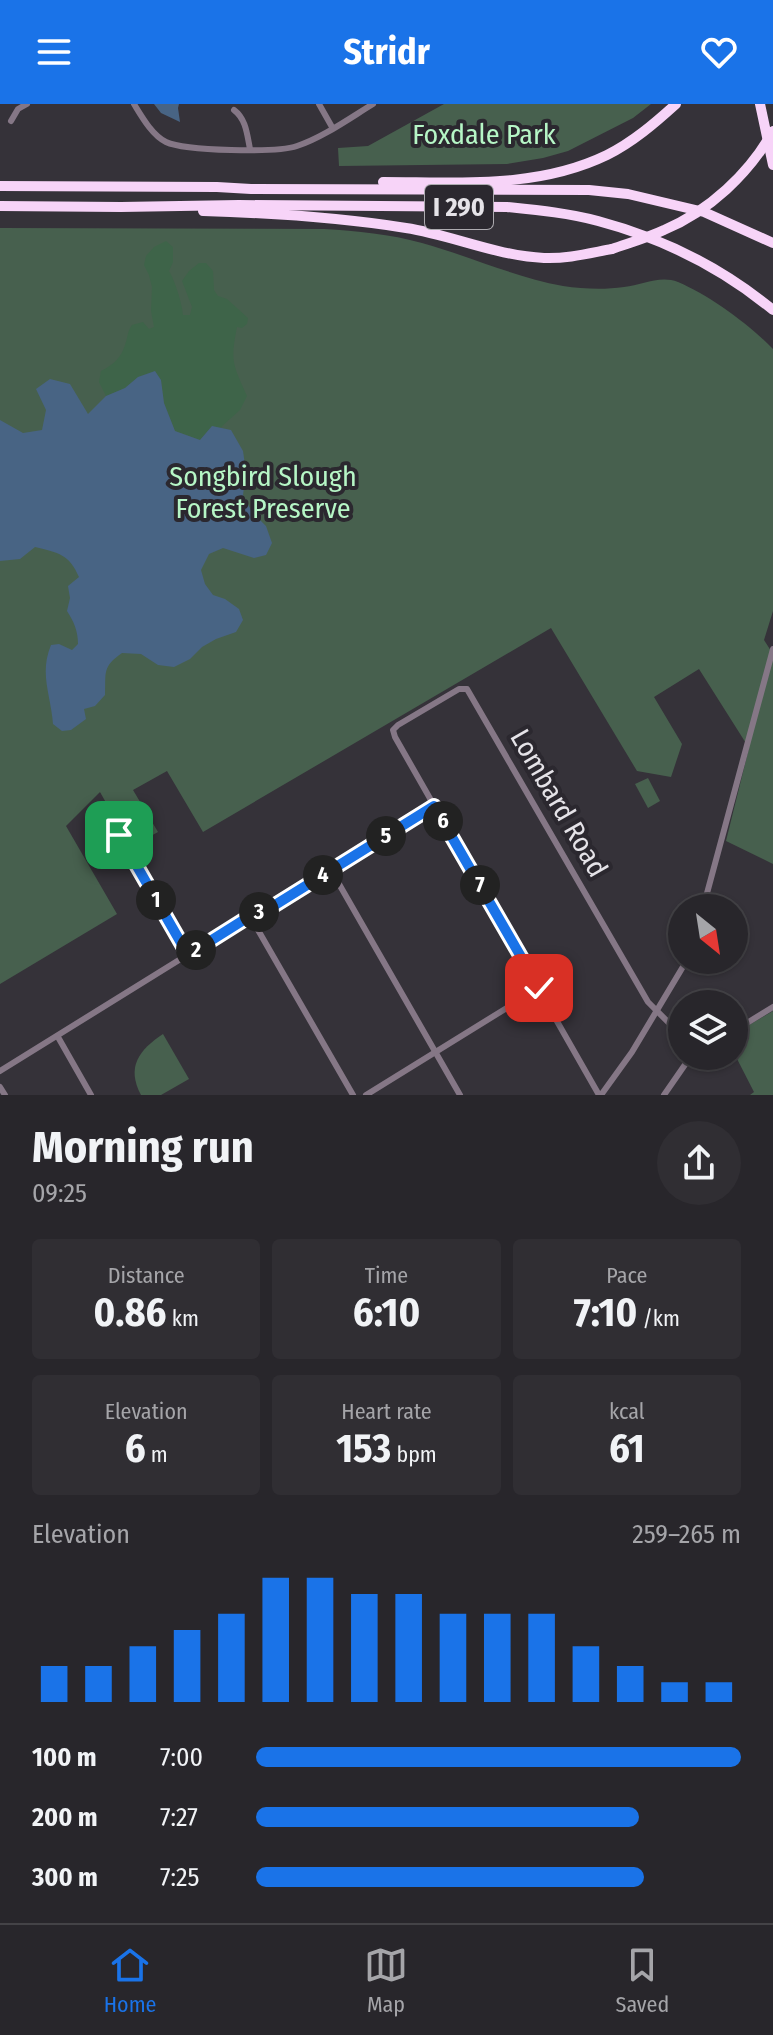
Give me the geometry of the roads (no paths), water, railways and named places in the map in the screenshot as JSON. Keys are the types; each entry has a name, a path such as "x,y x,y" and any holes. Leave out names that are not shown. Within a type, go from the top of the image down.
{"highway":[{"path":"217,187 271,183 510,181 536,178 607,155 632,140 676,104"},
{"path":"760,104 773,165"},
{"path":"121,207 309,216 408,228 503,252 545,258 580,255 612,249 666,230 711,204 741,175 773,131"},
{"name":"I 290","path":"0,186 589,190 628,194 704,212 773,243"},
{"name":"I 290","path":"0,206 507,207 563,214 598,221 678,250 717,269 773,310"}],"street":[{"path":"11,121 17,107 27,104"},
{"path":"134,104 144,122 164,141 194,149 286,149 373,104"},
{"path":"319,104 332,127"},
{"path":"234,110 238,111 245,123 250,149"},
{"path":"707,894 773,649"},
{"name":"Lombard Road","path":"434,806 393,730 459,689 467,689 648,1002 657,1012"},
{"path":"102,805 188,955"},
{"path":"0,1071 434,806 600,1095 632,1052 679,974"},
{"path":"331,870 460,1095"},
{"path":"250,916 353,1095"},
{"path":"366,1095 539,988"},
{"path":"748,1022 773,1007"},
{"path":"657,1012 668,1023"},
{"path":"58,1037 91,1095"},
{"path":"664,1095 681,1070"},
{"path":"0,1087 5,1095"}],"water":[{"path":"154,104 179,104 180,122 161,113"},
{"path":"155,371 161,380 164,403 175,431 200,440 212,426 231,430 243,451 246,472 243,495 252,512 266,526 272,543 266,555 254,558 223,548 209,554 201,570 205,584 213,595 239,609 243,620 236,632 216,639 174,667 158,665 141,654 122,653 106,671 105,695 95,706 84,709 86,719 71,730 62,731 53,724 46,666 51,645 59,644 72,650 78,644 75,627 67,611 70,598 68,586 79,577 71,563 62,556 35,547 20,559 0,561 0,420 23,433 42,430 46,410 36,389 50,379 70,384 88,414 106,396"}],"park label":[{"name":"Foxdale Park","path":"484,134"},
{"name":"Songbird Slough Forest Preserve","path":"263,492"}]}
